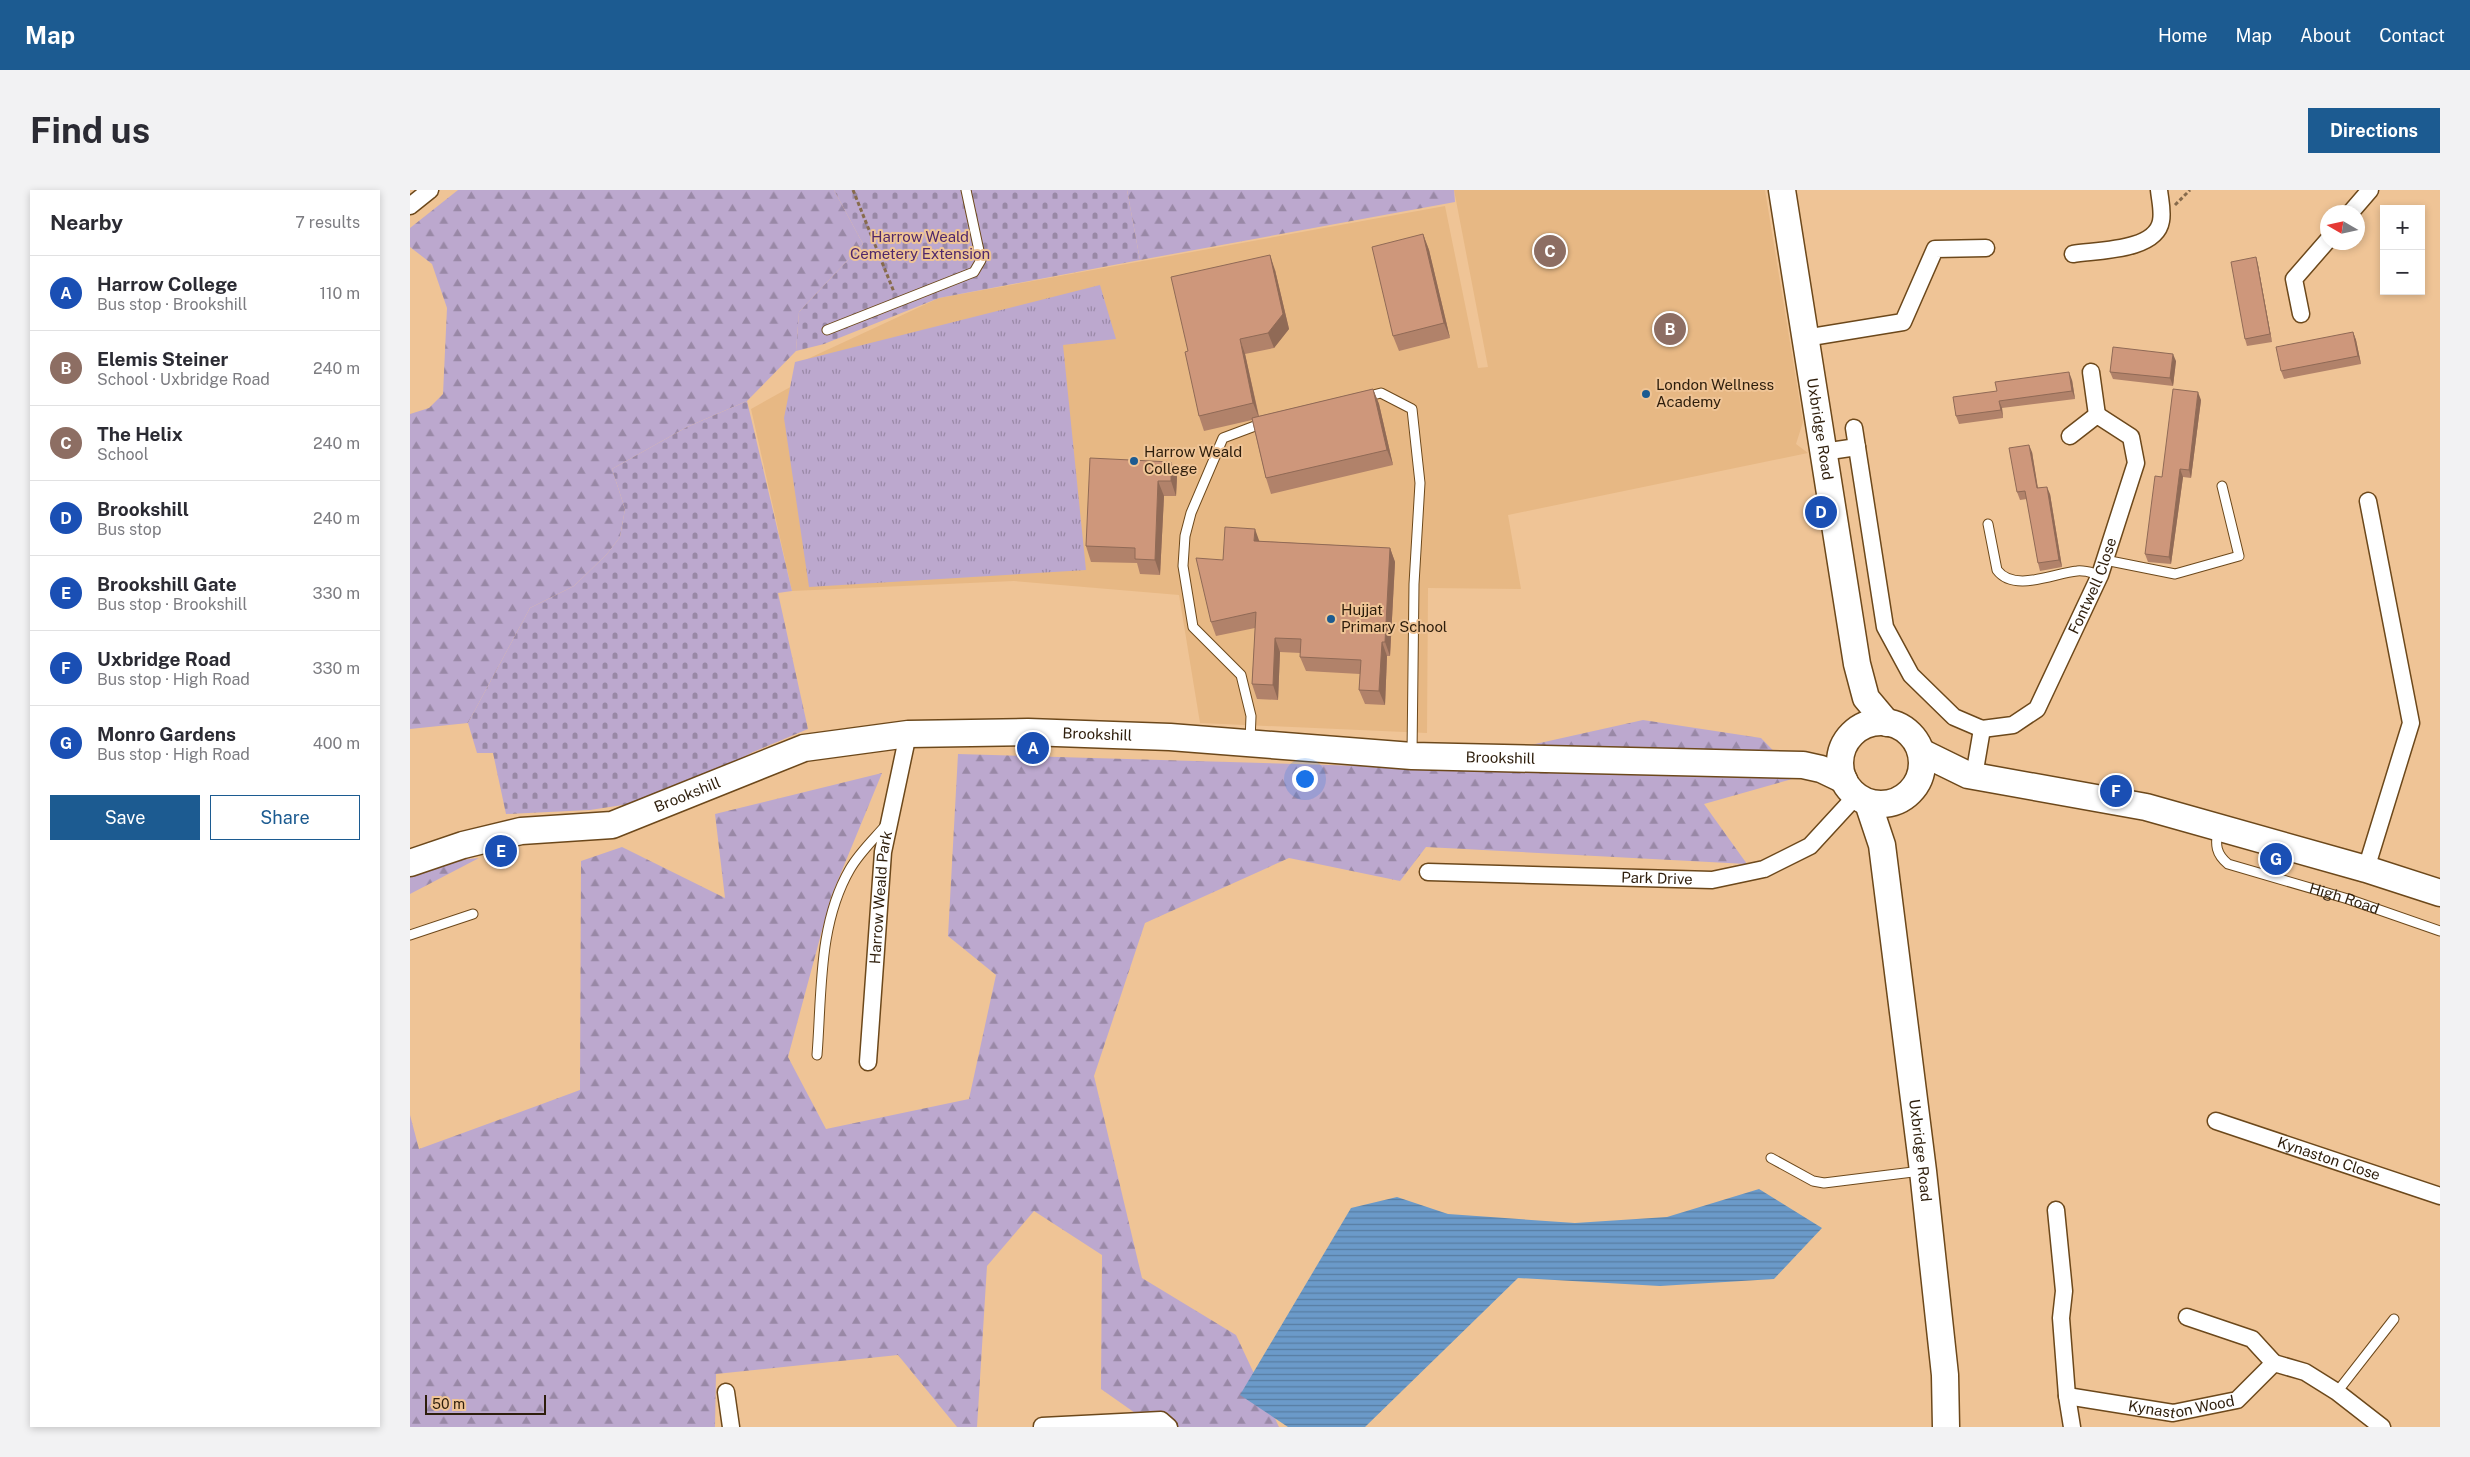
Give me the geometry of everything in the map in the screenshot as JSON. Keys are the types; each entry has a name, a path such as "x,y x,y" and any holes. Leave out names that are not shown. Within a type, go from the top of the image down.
{"main road":[{"name":"Uxbridge Road","path":"1782,190 1850,630 1866,698 1887,723"},
{"name":"Uxbridge Road","path":"1858,729 1866,698"},
{"path":"1875,722 1887,723 1905,729 1915,739 1922,752 1922,766 1917,784 1908,795 1895,802 1882,804 1856,793 1840,766 1842,752 1848,739 1858,729 1875,722"},
{"name":"Brookshill","path":"410,863 464,845 521,831 612,825 804,748 908,734 1028,732 1170,737 1412,756 1802,765 1822,762 1842,752"},
{"path":"1922,752 1971,776 2146,808 2366,868 2440,893"},
{"name":"Brookshill","path":"1802,765 1821,769 1856,793"},
{"path":"1917,784 1971,776"},
{"name":"Uxbridge Road","path":"1856,793 1882,845 1924,1170 1945,1375 1946,1427"},
{"name":"Uxbridge Road","path":"1882,845 1895,802"}],"street":[{"path":"410,206 430,190"},
{"path":"2073,254 2136,244 2150,239 2156,234 2162,220 2159,190"},
{"path":"2357,205 2370,190"},
{"path":"1805,338 1903,322 1935,249 1986,248"},
{"path":"2301,314 2294,279 2320,249"},
{"path":"2070,436 2097,415 2091,372"},
{"name":"Fontwell Close","path":"1982,730 2013,725 2037,709 2103,567 2136,463 2131,438 2097,415"},
{"path":"1854,428 1885,627 1911,675 1954,716 1982,730 1971,776"},
{"path":"1823,452 1857,447"},
{"path":"2366,868 2411,723 2368,501"},
{"name":"Harrow Weald Park","path":"868,1062 883,852 908,734"},
{"name":"Park Drive","path":"1428,872 1712,880 1764,869 1810,846 1856,793"},
{"name":"Kynaston Close","path":"2216,1121 2440,1196"},
{"path":"2056,1210 2064,1291 2061,1318 2067,1396 2072,1427"},
{"path":"2187,1318 2252,1339 2274,1363 2305,1372 2338,1392 2382,1427"},
{"name":"Kynaston Wood","path":"2067,1396 2173,1413 2237,1400 2274,1363"},
{"path":"726,1392 731,1427"},
{"path":"1042,1426 1161,1420 1169,1427"}],"lane":[{"path":"827,330 974,272 981,260 966,190"},
{"path":"1354,400 1381,393 1412,409 1420,483 1414,584 1412,756"},
{"path":"1250,744 1251,716 1241,675 1193,627 1183,566 1185,536 1191,513 1223,438 1274,419"},
{"path":"1988,524 1997,570 2006,578 2028,580 2103,567 2175,574 2239,556 2222,486"},
{"path":"817,1054 827,926 836,896 851,867 890,821"},
{"name":"High Road","path":"2218,828 2216,848 2223,860 2228,864 2348,899 2440,931"},
{"path":"410,935 473,914"},
{"path":"1771,1158 1813,1182 1824,1183 1924,1170"},
{"path":"2338,1392 2394,1319"}],"path":[{"path":"853,190 898,302"}],"shaded area":[{"name":"Harrow Weald College","path":"1454,190 1765,190 1803,422 1796,444 1808,453 1508,515 1521,589 1428,588 1427,733 1200,723 1179,595 1014,581 792,591 751,409 794,385 801,362 939,298 1445,206 1478,368 1488,367"}],"green space":[{"path":"458,190 834,190 863,244 799,312 796,351 747,401 687,427 612,469 625,509 620,537 607,554 574,586 530,608 468,723 410,729 410,414 429,408 443,394 447,308 432,264 410,247 410,228"},
{"name":"Harrow Weald Cemetery Extension","path":"834,190 1127,190 1140,260 939,298 824,344 796,351 799,312 863,244"},
{"path":"1127,190 1454,190 1455,202 1140,260"},
{"path":"1100,285 1116,339 1063,345 1086,570 809,587 784,418 795,362"},
{"path":"747,401 792,591 778,593 808,729 753,752 686,788 649,801 590,810 506,814 493,753 477,753 468,723 530,608 574,586 607,554 620,537 625,509 612,469 687,427"},
{"path":"1643,720 1761,738 1799,777 1704,804 1747,864 1426,847 1400,881 1289,858 1145,923 1094,1076 1142,1278 1236,1335 1279,1427 1155,1427 1101,1389 1102,1255 1034,1211 987,1266 977,1427 957,1427 898,1355 716,1374 715,1427 410,1427 410,1115 419,1149 580,1090 581,861 622,847 725,898 715,814 882,773 831,897 788,1057 826,1129 969,1099 996,975 948,936 958,754 1428,768"},
{"path":"479,858 410,894 410,865"}],"water":[{"path":"1759,1189 1822,1228 1774,1279 1660,1286 1518,1278 1365,1427 1288,1427 1240,1395 1351,1208 1397,1197 1448,1214 1575,1223 1667,1217"}],"building":[{"path":"1423,234 1444,323 1393,336 1372,247"},
{"path":"1270,255 1283,314 1268,333 1240,339 1253,403 1199,416 1185,352 1188,351 1171,277"},
{"path":"2256,257 2270,334 2245,339 2231,262"},
{"path":"2353,332 2358,356 2281,371 2276,347"},
{"path":"2113,347 2173,354 2170,378 2110,372"},
{"path":"2069,372 2072,391 1999,401 2001,410 1956,416 1953,397 1997,391 1995,382"},
{"path":"1373,389 1387,450 1266,478 1252,418"},
{"path":"2173,389 2198,392 2189,470 2180,469 2169,557 2145,554 2155,476 2162,477"},
{"path":"2029,445 2037,488 2047,487 2059,560 2038,563 2025,491 2017,492 2009,448"},
{"path":"1090,458 1171,462 1171,481 1158,481 1155,560 1135,559 1135,548 1086,546"},
{"path":"1225,527 1255,529 1254,541 1390,548 1385,642 1382,642 1379,691 1359,690 1361,660 1300,657 1301,639 1275,638 1273,685 1252,684 1256,612 1211,622 1196,558 1223,560"}],"place":[{"name":"The Helix","path":"1550,251"},
{"name":"Elemis Steiner","path":"1670,329"},
{"name":"London Wellness Academy","path":"1646,394"},
{"name":"Harrow Weald College","path":"1134,461"},
{"name":"Brookshill","path":"1821,512"},
{"name":"Hujjat Primary School","path":"1331,619"},
{"name":"Harrow College","path":"1033,748"},
{"name":"Uxbridge Road","path":"2116,791"},
{"name":"Brookshill Gate","path":"501,851"},
{"name":"Monro Gardens","path":"2276,859"}]}
